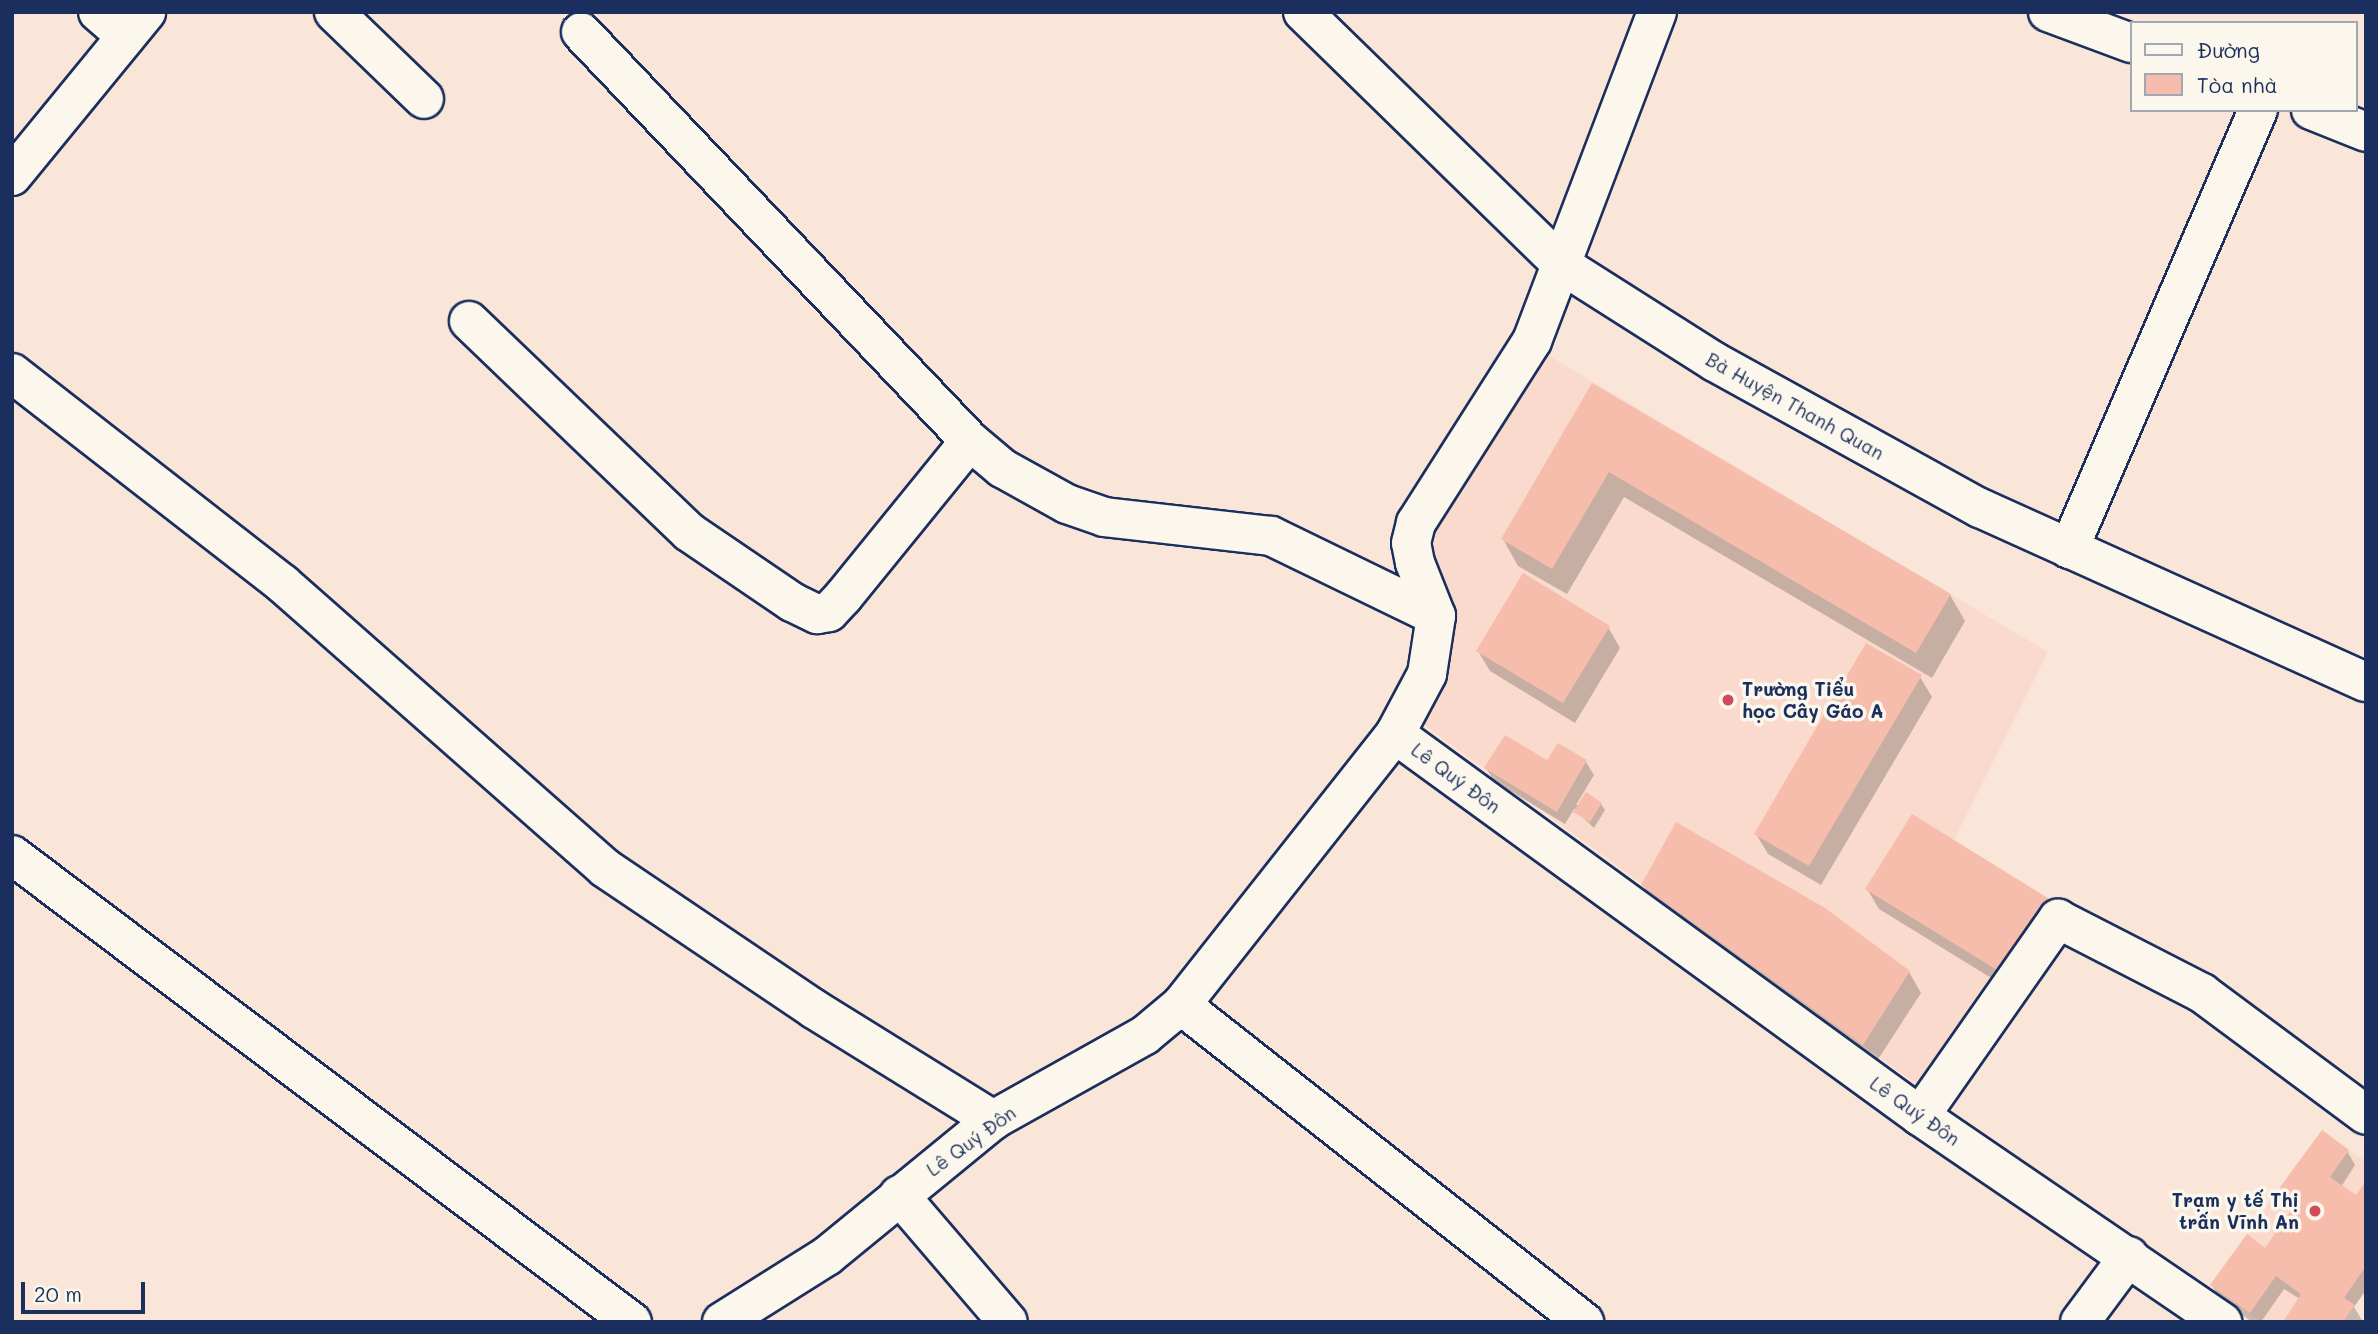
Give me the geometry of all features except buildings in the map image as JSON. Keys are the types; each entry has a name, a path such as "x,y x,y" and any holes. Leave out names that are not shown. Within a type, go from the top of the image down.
{"street":[{"path":"334,12 424,99"},
{"name":"Bà Huyện Thanh Quan","path":"1303,12 1562,265 1715,362 1980,508 2366,682"},
{"path":"1395,734 1427,674 1436,616 1415,563 1411,543 1416,523 1524,356 1562,265 1657,12"},
{"path":"2048,12 2130,43"},
{"path":"12,176 123,20"},
{"path":"581,32 970,441 1002,468 1067,504 1104,517 1272,536 1436,616"},
{"path":"2069,549 2257,112"},
{"path":"2316,112 2366,132"},
{"path":"469,321 689,532 792,602 817,614 829,612 970,441"},
{"path":"12,373 284,584 606,868 814,1009 993,1121"},
{"name":"Lê Quý Đôn","path":"722,1322 827,1256 993,1121 1145,1035 1181,1005 1395,734 1920,1116 2130,1256 2222,1322"},
{"path":"12,855 632,1322"},
{"path":"1920,1116 2058,919 2202,993 2366,1115"},
{"path":"1181,1005 1584,1322"},
{"path":"900,1195 1008,1322"},
{"path":"2080,1322 2130,1256"}],"shaded area":[{"name":"Trường Tiểu học Cây Gáo A","path":"1543,352 2048,652 1954,840 2051,900 1922,1088 1420,722 1429,537"},
{"name":"Trạm y tế Thị trấn Vĩnh An","path":"2322,1130 2366,1162 2366,1291 2343,1322 2261,1322 2210,1285"}],"place":[{"name":"Trường Tiểu học Cây Gáo A","path":"1728,700"},
{"name":"Trạm y tế Thị trấn Vĩnh An","path":"2315,1211"}]}
